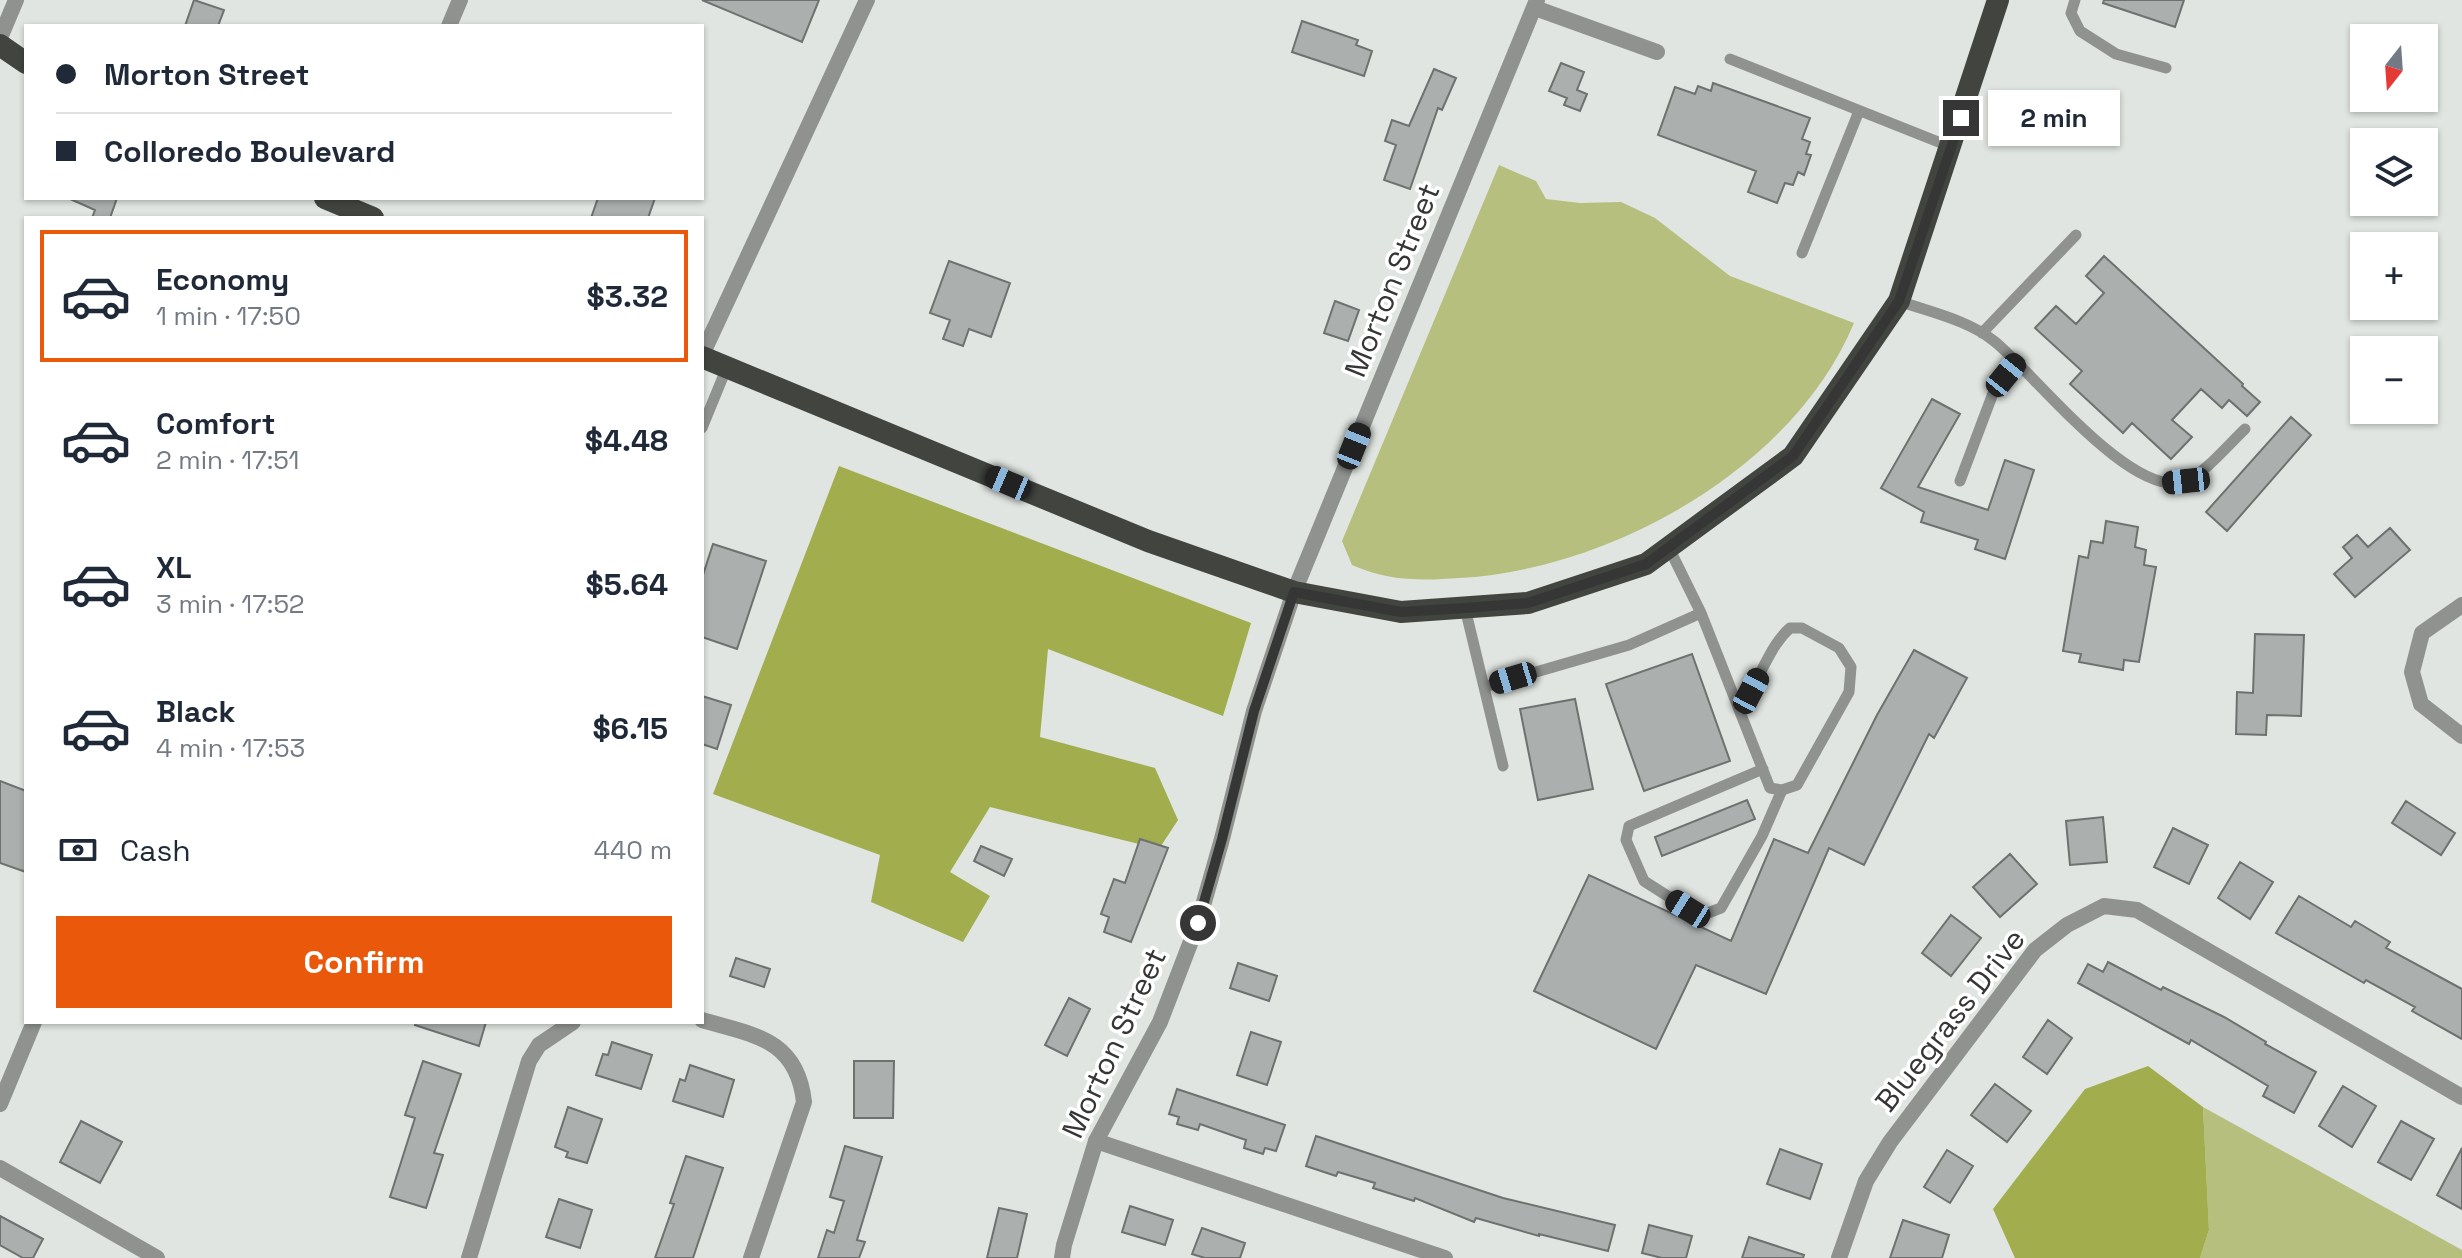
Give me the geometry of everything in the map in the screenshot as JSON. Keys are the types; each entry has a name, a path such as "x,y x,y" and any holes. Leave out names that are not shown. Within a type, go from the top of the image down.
{"highway":[{"path":"704,357 1148,541 1294,592 1401,612 1528,603 1646,564 1793,456 1899,301 1998,0"},
{"path":"0,45 24,62"},
{"path":"331,200 370,212"}],"street":[{"path":"0,38 16,0"},
{"path":"450,24 460,0"},
{"path":"704,352 867,0"},
{"path":"1536,4 1657,52"},
{"name":"Morton Street","path":"1062,1258 1096,1141 1160,1022 1198,923 1254,711 1294,592 1536,4"},
{"path":"2462,605 2422,633 2412,672 2421,704 2462,736"},
{"name":"Bluegrass Drive","path":"1839,1258 1866,1181 1890,1142 2035,950 2067,925 2104,906 2137,910 2462,1097"},
{"path":"704,1021 756,1035 769,1043 796,1066 802,1082 804,1102 751,1258"},
{"path":"0,1104 33,1024"},
{"path":"469,1258 529,1061 539,1045 570,1024"},
{"path":"1096,1141 1445,1258"},
{"path":"0,1168 157,1258"}],"lane":[{"path":"2075,0 2071,13 2080,31 2116,54 2166,68"},
{"path":"1730,59 1951,147"},
{"path":"1802,253 1859,111"},
{"path":"1982,333 2076,235"},
{"path":"1899,301 1969,326 1994,340 2109,453 2148,476 2170,483 2186,481 2208,465 2245,429"},
{"path":"1960,481 1995,388 2016,363"},
{"path":"704,423 727,367"},
{"path":"1669,548 1701,613 1770,788 1782,790 1797,785 1849,692 1851,667 1839,648 1802,628 1790,628 1781,635 1751,691 1737,703"},
{"path":"1465,608 1503,766"},
{"path":"1484,687 1629,645 1701,613"},
{"path":"1763,769 1629,826 1626,840 1644,881 1688,909 1708,913 1721,908 1762,836 1782,790"}],"green space":[{"path":"1499,165 1536,181 1546,199 1580,203 1621,202 1655,218 1730,276 1854,323 1826,375 1788,423 1743,465 1691,502 1635,532 1576,555 1517,571 1459,578 1405,579 1365,570 1352,565 1342,541"},
{"path":"839,466 1251,623 1223,716 1048,649 1040,737 1155,768 1178,820 1159,849 990,807 950,872 990,896 963,942 871,902 880,855 713,794"},
{"path":"2148,1066 2203,1107 2209,1230 2200,1258 2015,1258 1993,1209 2085,1089"},
{"path":"2203,1107 2462,1250 2462,1258 2200,1258 2209,1230"}],"building":[{"path":"194,0 224,10 219,24 186,24"},
{"path":"702,0 819,0 802,42"},
{"path":"2104,0 2184,0 2175,27 2103,3"},
{"path":"1302,21 1358,40 1356,45 1372,51 1364,76 1292,52"},
{"path":"1561,63 1584,72 1577,90 1587,94 1580,111 1564,105 1567,98 1549,91"},
{"path":"1434,69 1456,78 1442,110 1438,108 1410,189 1384,180 1396,145 1385,141 1392,120 1409,126"},
{"path":"1713,83 1810,118 1802,139 1810,142 1806,154 1811,155 1804,175 1798,172 1793,185 1785,183 1777,203 1748,192 1756,171 1658,135 1675,87 1695,94 1698,86 1711,91"},
{"path":"72,200 116,200 111,216 93,216 95,210"},
{"path":"597,200 654,200 649,216 592,216"},
{"path":"2104,256 2260,402 2247,416 2229,400 2222,408 2201,389 2172,420 2192,437 2171,459 2132,423 2123,433 2070,384 2082,371 2035,328 2056,306 2076,324 2104,293 2086,276"},
{"path":"949,261 1010,283 991,337 969,329 963,346 943,339 950,320 930,313"},
{"path":"1335,301 1359,310 1348,341 1324,333"},
{"path":"1932,399 1960,414 1918,487 1988,510 2005,460 2034,470 2005,559 1975,549 1978,540 1921,522 1924,512 1881,488"},
{"path":"2291,417 2311,435 2227,531 2206,512"},
{"path":"2106,521 2138,527 2135,547 2146,550 2144,565 2156,567 2139,662 2124,660 2123,670 2079,662 2081,654 2063,651 2079,556 2088,558 2091,541 2103,543"},
{"path":"2390,528 2410,550 2355,597 2334,574 2352,558 2343,547 2357,535 2368,547"},
{"path":"713,544 766,561 737,649 704,638 704,572"},
{"path":"2255,634 2304,635 2301,716 2267,715 2266,735 2236,734 2237,692 2253,693"},
{"path":"1914,650 1967,678 1934,738 1929,734 1864,865 1829,848 1766,994 1696,965 1656,1049 1534,991 1589,875 1731,941 1774,839 1808,853 1877,715"},
{"path":"1692,654 1730,761 1644,791 1606,684"},
{"path":"704,697 731,705 717,749 704,745"},
{"path":"1575,699 1593,789 1538,800 1520,709"},
{"path":"0,781 24,790 24,871 0,863"},
{"path":"1747,800 1755,819 1662,856 1655,837"},
{"path":"2406,801 2455,833 2441,855 2392,823"},
{"path":"2103,817 2107,862 2070,865 2066,821"},
{"path":"2173,828 2208,845 2189,884 2154,867"},
{"path":"1140,839 1168,848 1131,942 1104,932 1109,917 1101,914 1114,879 1125,883"},
{"path":"981,846 1012,859 1004,876 974,861"},
{"path":"2010,854 2037,884 2000,917 1973,887"},
{"path":"2240,862 2273,882 2250,919 2218,898"},
{"path":"2299,896 2351,927 2355,921 2390,942 2386,948 2462,989 2462,1039 2412,1011 2415,1007 2366,980 2364,983 2276,933"},
{"path":"1951,915 1981,938 1951,976 1922,953"},
{"path":"736,958 770,969 764,987 730,976"},
{"path":"2108,962 2161,990 2163,987 2224,1017 2316,1072 2294,1113 2263,1096 2268,1086 2191,1040 2189,1044 2078,983 2088,964 2103,972"},
{"path":"1238,963 1277,976 1269,1001 1230,988"},
{"path":"1069,998 1090,1009 1067,1056 1045,1045"},
{"path":"2048,1020 2072,1038 2047,1074 2023,1057"},
{"path":"415,1024 485,1024 479,1046"},
{"path":"1251,1032 1281,1042 1267,1085 1237,1075"},
{"path":"612,1042 652,1055 641,1089 596,1075 603,1054 608,1055"},
{"path":"423,1061 461,1074 434,1153 443,1155 426,1208 390,1197 415,1118 405,1115"},
{"path":"854,1061 894,1061 893,1118 854,1118"},
{"path":"690,1065 734,1080 723,1117 673,1101 680,1079 685,1081"},
{"path":"1995,1084 2031,1111 2007,1142 1971,1115"},
{"path":"2343,1086 2376,1106 2352,1147 2319,1126"},
{"path":"1177,1089 1285,1125 1276,1151 1265,1148 1263,1154 1244,1148 1246,1140 1200,1124 1198,1130 1177,1124 1179,1117 1169,1114"},
{"path":"568,1107 602,1119 587,1163 566,1157 568,1152 555,1147"},
{"path":"81,1121 122,1142 100,1183 60,1162"},
{"path":"2401,1121 2434,1139 2411,1180 2378,1162"},
{"path":"1316,1136 1503,1198 1615,1225 1608,1251 1476,1218 1474,1222 1415,1198 1414,1201 1373,1188 1375,1183 1338,1172 1336,1176 1306,1166"},
{"path":"845,1146 882,1157 857,1240 865,1242 859,1258 818,1258 827,1230 834,1233 844,1201 830,1197"},
{"path":"2462,1148 2462,1209 2437,1195"},
{"path":"1780,1149 1822,1164 1810,1199 1767,1184"},
{"path":"1947,1150 1973,1166 1950,1203 1924,1187"},
{"path":"686,1156 723,1168 693,1258 655,1258 674,1204 670,1203"},
{"path":"559,1199 592,1210 580,1248 546,1237"},
{"path":"1130,1206 1173,1220 1165,1245 1122,1232"},
{"path":"999,1208 1027,1214 1017,1258 987,1258"},
{"path":"0,1216 43,1239 33,1258 23,1258 0,1245"},
{"path":"1903,1220 1949,1235 1942,1258 1890,1258"},
{"path":"1649,1225 1692,1236 1686,1258 1662,1258 1642,1253"},
{"path":"1202,1228 1245,1243 1240,1258 1205,1258 1192,1254"},
{"path":"1749,1237 1804,1255 1803,1258 1742,1258"}],"route":[{"path":"1198,923 1254,711 1294,592 1401,612 1528,603 1646,564 1793,456 1899,301 1961,118"}]}
